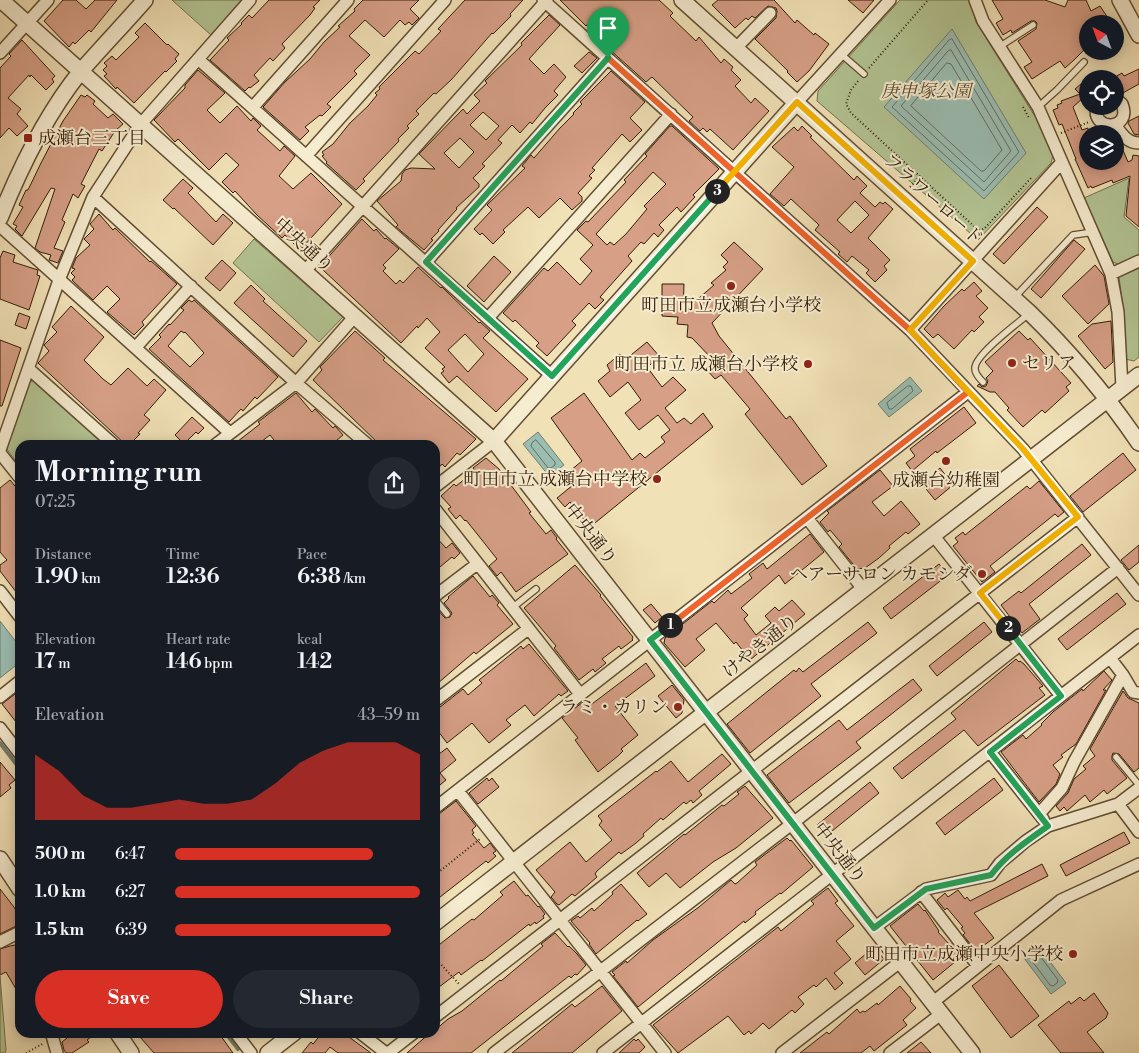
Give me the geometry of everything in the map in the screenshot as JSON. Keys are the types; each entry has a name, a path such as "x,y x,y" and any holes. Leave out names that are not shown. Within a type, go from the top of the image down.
{"street":[{"name":"中央通り","path":"1,0 494,441 972,1053"},
{"path":"0,53 48,0"},
{"path":"0,218 24,162 44,127 81,72 145,0"},
{"path":"15,471 0,451 60,280 93,197 140,125 250,0"},
{"path":"253,107 348,0"},
{"path":"306,156 445,0"},
{"name":"フラワーロード","path":"682,0 1014,298 1060,342 1108,399 1139,443"},
{"path":"440,483 494,441 734,171 890,0"},
{"path":"975,0 983,21 1038,107 1111,274 1118,312 1122,388"},
{"path":"1120,0 1139,35"},
{"path":"305,271 545,1 910,330 1031,458 1139,595"},
{"path":"736,48 770,13"},
{"path":"426,262 608,58"},
{"path":"198,59 552,376"},
{"path":"488,318 671,114"},
{"path":"1097,115 1101,122 1106,125"},
{"path":"1115,125 1123,115"},
{"path":"1124,137 1133,143 1139,143"},
{"path":"910,330 1062,162"},
{"path":"93,197 296,383 363,440"},
{"path":"0,226 230,433"},
{"path":"1111,274 1139,261"},
{"path":"136,347 190,286"},
{"path":"221,440 296,383 355,316"},
{"path":"29,369 108,440"},
{"name":"けやき通り","path":"440,918 1139,375"},
{"path":"440,804 968,392"},
{"path":"440,516 580,694"},
{"path":"440,1013 1078,517"},
{"path":"807,518 864,589"},
{"path":"933,535 1061,696"},
{"path":"440,594 477,564"},
{"path":"494,1053 793,824 1118,568"},
{"path":"0,591 15,610"},
{"path":"440,693 528,629"},
{"path":"603,1053 1139,635"},
{"path":"1110,658 1133,692 1139,693"},
{"path":"1039,814 1062,788 1074,762 1123,676"},
{"path":"0,697 15,685"},
{"path":"0,728 15,748"},
{"path":"990,752 1048,826"},
{"path":"874,928 926,889 991,875 1000,863 1026,841 1048,826 1118,804 1139,787"},
{"path":"458,791 665,1053"},
{"path":"1118,804 1139,832"},
{"path":"0,859 15,882"},
{"path":"890,1053 978,966 1061,900 1139,864"},
{"path":"921,892 978,966"},
{"path":"0,942 15,934"},
{"path":"782,1053 900,962"},
{"path":"53,1038 58,1053"},
{"path":"121,1038 132,1053"},
{"path":"240,1038 251,1053"},
{"path":"268,1053 287,1038"},
{"path":"367,1038 387,1053 407,1038"}],"lane":[{"path":"999,46 1033,25"},
{"path":"841,54 864,74"},
{"path":"1038,107 1084,62"},
{"path":"1014,298 1073,235 1094,232"},
{"path":"983,382 976,371 976,363 990,347 1030,313"},
{"path":"512,608 536,589"},
{"path":"440,605 447,614"},
{"path":"1116,757 1139,787"}],"path":[{"path":"928,0 851,90 846,104 851,113 978,230 984,228 1034,174"},
{"path":"1023,106 1032,122"},
{"path":"1069,129 1088,122"},
{"path":"909,188 920,176"},
{"path":"440,871 472,845"},
{"path":"440,964 466,993"},
{"path":"26,1053 49,1038"}],"green space":[{"path":"172,0 243,0 211,35"},
{"name":"庚申塚公園","path":"900,0 970,0 976,22 1036,118 1053,155 1051,163 978,240 817,101 818,91"},
{"path":"1129,178 1124,217 1139,230 1139,256 1120,265 1113,262 1084,198"},
{"path":"254,239 343,317 319,342 233,263"},
{"path":"1139,267 1139,357 1134,361 1125,359 1123,307 1119,277"},
{"path":"35,380 101,440 15,440 15,460 6,448 29,382"},
{"path":"0,976 6,1050 5,1053 0,1053"}],"water":[{"path":"952,29 1026,153 984,199 884,107"},
{"path":"910,377 922,391 889,417 878,404"},
{"path":"538,432 564,465 549,476 523,444"},
{"path":"0,621 15,640 15,666 0,678"},
{"path":"1039,947 1066,983 1051,994 1024,958"}],"building":[{"path":"63,0 76,0 86,9 95,0 117,0 91,32 89,30 75,44 73,42 69,47 44,21"},
{"path":"269,0 320,0 313,7 315,8 310,15 282,44 285,48 273,61 270,58 254,75 259,81 245,91 210,60 229,40 227,38 241,23 249,15 252,18"},
{"path":"363,0 419,0 410,9 419,18 412,25 409,22 405,25 400,20 384,37 365,20 349,36 370,55 354,71 357,74 327,104 331,107 322,116 320,115 305,127 309,131 300,140 263,107 340,27 338,26 355,11 354,9"},
{"path":"465,0 523,0 510,14 511,16 492,33 452,79 416,111 419,114 407,126 409,128 363,179 365,181 356,190 326,163 322,152 333,144 350,123 368,106 377,95 375,93 380,89 379,87 415,51 419,54 441,31 438,29"},
{"path":"560,0 659,0 673,13 670,16 696,41 699,37 721,63 724,59 733,67 731,70 741,80 735,86 751,103 755,98 769,111 733,150 710,129 707,132 703,128 700,131 689,121 693,117 652,77 646,82 600,41 617,23 604,11 598,18 596,16 586,26"},
{"path":"718,0 774,0 795,23 797,20 814,35 815,33 829,44 809,71 797,82 755,39 776,18 776,8 768,6 755,18 752,16 748,20 746,18 735,28 712,5"},
{"path":"848,0 874,0 863,13"},
{"path":"992,0 1045,0 1065,7 1068,0 1086,0 1091,11 1100,6 1106,15 1079,15 1079,55 1065,68 1060,61 1032,79 1024,67 1032,62 1018,41 1036,29 1037,23 1031,21 1012,33 1011,30 1003,35 996,23 1003,19"},
{"path":"549,15 560,25 529,59 544,74 554,64 566,77 554,91 558,95 532,124 530,122 520,133 512,125 498,140 502,143 482,164 485,166 473,178 479,184 479,187 456,208 424,250 396,227 398,225 377,201 401,181 405,170 411,168 435,169 419,154 463,109 467,114 480,101 474,95 487,83 485,81 522,45 521,43","holes":["483,112 499,126 486,140 470,125","460,138 474,152 459,168 444,153"]},
{"path":"145,23 179,54 175,59 177,61 134,103 117,87 116,89 104,76 107,74 103,70 107,66 104,63 112,56 116,60 139,37 135,33"},
{"path":"22,40 55,76 52,79 54,82 46,90 29,75 8,98 21,109 17,114 28,126 17,136 9,128 0,138 0,68 11,56 9,54"},
{"path":"589,52 597,58 582,73 574,66"},
{"path":"1139,69 1139,84 1124,92 1124,76"},
{"path":"198,70 225,93 207,110 220,123 237,106 251,121 253,118 261,126 257,130 280,151 284,146 295,156 279,176 293,189 311,173 342,204 300,250 285,235 282,238 235,191 233,193 222,182 239,165 226,153 209,170 178,139 175,142 154,120 185,88 185,85"},
{"path":"611,71 645,102 630,118 642,130 630,142 622,134 592,168 595,170 589,176 592,178 578,193 582,197 582,201 572,210 560,198 539,218 528,207 503,230 505,232 493,244 482,233 480,235 474,229 492,210 487,205 525,168 522,166 531,155 534,158 574,114 582,104 580,102"},
{"path":"1079,94 1079,102 1073,107 1080,125 1079,168 1062,124 1059,125 1053,110 1058,108 1057,105 1062,103 1061,101"},
{"path":"81,95 85,97 87,95 95,101 93,104 108,118 113,114 123,124 115,131 102,151 99,149 81,184 85,186 78,198 73,194 62,220 65,222 54,248 63,251 58,263 49,260 51,255 40,252 35,248 55,189 51,188 22,236 15,229 17,226 13,224 23,207 19,205 26,190 28,190 63,121"},
{"path":"1139,116 1139,135 1134,134 1128,123"},
{"path":"672,126 719,169 693,195 695,197 681,212 677,207 659,225 664,230 658,237 654,233 644,244 641,242 628,256 632,261 600,297 604,300 595,309 589,303 572,321 576,325 547,356 536,346 539,343 515,320 513,322 503,313 544,268 548,271 557,262 580,285 592,271 580,259 593,245 577,230 586,221 588,222 626,182 624,180 647,156 645,154","holes":["653,172 666,184 644,206 647,209 614,245 610,242 607,245 596,234"]},
{"path":"802,126 812,136 810,137 854,180 857,176 867,186 860,193 875,207 880,202 883,204 885,202 893,209 868,238 890,260 884,266 887,270 875,282 866,273 869,270 852,256 847,262 838,254 840,252 815,230 819,225 791,199 784,206 770,194 794,167 772,147 794,127 798,131","holes":["855,201 869,215 851,233 837,220"]},
{"path":"1124,153 1128,162 1132,160 1133,155 1139,156 1139,227 1126,216 1130,176 1113,183 1112,180 1088,188 1080,170 1124,170"},
{"path":"183,179 193,188 188,193 216,222 223,214 233,223 213,245 163,200"},
{"path":"1037,207 1048,217 1004,264 993,254"},
{"path":"99,214 113,230 115,228 150,262 177,284 142,322 144,325 134,335 107,312 120,299 107,286 93,300 72,280 75,277 71,273 75,269 72,268 76,258 90,245 84,239 94,229 90,224"},
{"path":"362,219 374,231 376,229 385,239 399,249 383,265 386,268 383,271 396,284 400,280 403,283 418,267 490,331 483,338 528,379 496,412 457,376 449,383 441,373 445,367 425,348 440,332 427,318 401,343 322,269 325,266 323,263","holes":["465,334 484,354 468,372 448,350"]},
{"path":"1074,240 1085,249 1041,298 1031,289"},
{"path":"734,242 763,269 712,323 719,336 786,419 790,416 827,466 802,485 745,414 750,409 721,375 715,379 707,370 717,364 692,338 687,337 688,325 677,324 678,317 662,316 662,284 684,284 683,312 714,285 711,283 726,270 723,267 728,262 721,255"},
{"path":"3,251 15,255 13,262 38,270 37,275 40,276 29,310 0,299 0,258"},
{"path":"494,256 511,272 484,302 467,286"},
{"path":"222,260 236,273 220,291 205,278"},
{"path":"1095,265 1104,276 1109,304 1088,324 1062,296"},
{"path":"974,282 982,291 976,296 988,308 979,317 984,322 974,332 972,330 954,349 938,334 933,338 924,329 962,289 964,291"},
{"path":"251,285 265,299 263,301 307,341 293,357 234,303"},
{"path":"189,300 192,302 194,300 278,377 257,399 255,397 243,411 241,409 229,422 149,349 161,337 159,335 184,310 181,308","holes":["181,331 204,353 190,367 168,346"]},
{"path":"71,306 104,337 84,360 103,379 111,385 128,368 147,386 154,379 166,390 144,415 150,420 134,440 121,440 38,363 49,351 44,345 57,332 52,327"},
{"path":"19,313 30,317 26,329 15,325"},
{"path":"1111,321 1113,362 1105,369 1078,336 1092,324"},
{"path":"355,331 385,358 383,360 476,439 460,455 457,453 445,467 442,464 440,466 440,440 375,440 313,380 322,370 320,367"},
{"path":"1019,331 1028,340 1030,338 1071,383 1066,387 1069,391 1045,413 1042,410 1023,427 1007,410 1009,408 995,392 990,392 977,386 979,384 982,387 986,386 988,381 986,378 993,371 985,362"},
{"path":"0,340 21,348 2,406 0,406"},
{"path":"647,342 660,357 647,367 662,387 673,377 686,390 665,408 677,423 684,418 691,424 703,413 713,427 590,527 570,502 565,507 557,498 573,485 565,475 582,461 551,418 584,393 632,460 640,453 645,458 665,442 661,437 670,430 658,415 639,430 625,413 641,400 628,382 610,397 598,381 610,371 607,365 620,354 626,359"},
{"path":"296,393 312,412 315,409 333,428 335,426 343,435 337,440 274,440 270,435 264,440 239,440 260,424 258,422"},
{"path":"964,407 976,423 937,453 936,451 912,471 906,463 915,456 910,449"},
{"path":"192,417 204,428 198,434 196,432 188,440 180,440 175,435"},
{"path":"1123,453 1136,470 1083,512 1070,496"},
{"path":"486,458 499,469 546,534 551,530 568,554 516,592 501,572 497,576 489,566 497,559 466,520 460,515 456,519 448,509 451,507 441,496 454,484 456,486 475,471 473,468"},
{"path":"940,468 953,485 935,500 922,484"},
{"path":"880,470 893,486 872,502 884,516 901,501 920,524 908,534 906,532 889,546 890,548 879,558 865,568 857,569 839,547 842,544 820,522 829,513 827,511"},
{"path":"10,480 15,486 15,590 0,571 0,565 7,560 0,552 0,488"},
{"path":"1039,481 1064,512 1058,517 1055,514 990,566 995,572 982,582 953,546 958,542 955,538 963,532 965,535 1027,486 1030,489"},
{"path":"810,534 824,552 785,584 779,575 741,608 748,615 744,619 756,635 771,623 765,616 775,607 779,611 792,600 805,614 750,660 736,642 734,644 716,623 696,639 705,650 685,667 664,643 665,638 712,601 714,603 728,590 731,594 752,578 749,574 763,563 767,569"},
{"path":"440,541 446,548 452,543 460,553 454,559 452,557 440,567"},
{"path":"1082,544 1091,555 1029,604 1040,619 1022,633 1001,605 1019,591 1021,593"},
{"path":"1139,545 1139,562 1129,570 1121,560"},
{"path":"939,564 948,575 891,619 883,608"},
{"path":"575,565 633,637 633,640 621,649 619,646 602,659 606,663 595,672 593,669 579,680 554,648 556,646 524,608"},
{"path":"473,576 490,597 492,595 499,603 497,605 513,624 476,654 474,652 440,681 440,612 445,618 450,617 452,613 444,603 448,597"},
{"path":"1117,593 1126,604 1067,650 1058,639"},
{"path":"651,604 662,617 655,623 643,610"},
{"path":"868,622 877,633 811,684 821,696 750,753 727,724 794,670 796,672 799,668 803,672"},
{"path":"984,622 992,632 937,676 929,666"},
{"path":"529,644 568,691 561,696 559,694 534,716 525,705 506,720 511,725 489,743 472,723 447,743 440,734 440,707 463,689 468,695 482,683 479,680 521,646 523,649"},
{"path":"1016,659 1024,664 1043,686 1039,688 1045,695 978,746 964,730 902,779 893,768 956,719 951,713"},
{"path":"646,663 655,676 615,706 638,735 621,749 623,751 618,756 598,772 575,740 578,738 562,718 583,702 588,707"},
{"path":"1104,671 1112,680 1103,690 1106,690 1076,744 1061,755 1063,757 1053,765 1060,774 1056,784 1039,802 1001,752 1023,735 1026,739 1053,712 1082,689 1083,691"},
{"path":"913,679 922,690 856,742 861,748 789,803 767,775 839,720 847,730"},
{"path":"672,685 684,700 682,713 676,718 658,696"},
{"path":"1123,691 1128,698 1139,703 1139,768 1134,772 1119,754 1113,753 1112,760 1127,778 1107,794 1104,790 1090,802 1085,795 1067,811 1064,807 1060,811 1056,806 1068,793 1074,779 1086,769 1083,766 1095,756 1090,749"},
{"path":"15,694 15,721 2,704"},
{"path":"447,748 456,760 440,773 440,753"},
{"path":"722,754 731,764 699,791 702,795 693,803 691,800 686,804 684,802 663,820 661,818 636,843 621,854 619,852 597,871 595,874 597,877 575,896 572,894 559,905 557,904 551,897 555,892 536,870 570,842 586,862 612,840 599,825 602,821 598,816 671,761 688,782"},
{"path":"0,762 15,780 9,785 11,788 0,797"},
{"path":"440,773 446,780 440,785"},
{"path":"487,778 489,781 492,778 499,787 478,804 469,793"},
{"path":"994,778 1003,790 945,835 936,823"},
{"path":"870,782 879,793 826,836 817,825"},
{"path":"745,786 773,818 736,848 713,862 680,888 666,873 649,887 637,873 684,834 739,794 737,792"},
{"path":"456,801 476,826 472,830 474,833 472,834 484,848 490,843 496,851 493,853 496,856 488,863 486,861 440,897 440,813"},
{"path":"1124,832 1130,843 1066,876 1060,865"},
{"path":"787,838 791,840 813,867 638,1007 613,976 615,975 612,972 626,961 627,963 653,940 699,907 731,880 735,884 737,883 757,865 755,862"},
{"path":"1042,864 1048,876 974,913 994,938 976,951 963,935 965,933 961,928 963,927 947,908 945,910 937,900 945,893 948,897 958,890 965,899 967,897 970,901"},
{"path":"514,881 526,896 528,895 539,906 545,914 544,918 536,924 535,922 530,926 529,924 482,961 461,975 459,972 440,986 440,944 472,919 474,920 503,895 500,892"},
{"path":"621,884 647,914 596,954 590,943 571,921 578,916 580,918 592,908 594,911"},
{"path":"828,888 838,901 835,903 854,926 836,941 851,959 834,973 843,983 835,990 826,978 816,987 814,985 798,997 804,1004 795,1013 792,1010 769,1029 763,1023 751,1034 749,1031 744,1035 728,1016 678,1053 653,1025 778,927 781,931 814,904 811,901"},
{"path":"0,889 15,909 15,926 0,934"},
{"path":"918,904 925,910 938,932 950,945 952,944 961,957 933,980 890,926"},
{"path":"555,933 586,965 577,975 575,974 571,978 569,976 471,1053 407,1053 424,1038 440,1038 440,1026 501,981 543,946 541,944"},
{"path":"15,945 15,987 6,972 0,975 0,949"},
{"path":"874,947 884,959 865,975 855,963"},
{"path":"999,965 1039,1016 1011,1038 972,986"},
{"path":"602,986 622,1011 572,1053 512,1053 572,1004 575,1007"},
{"path":"900,986 916,1008 903,1020 907,1025 874,1051 870,1046 861,1053 800,1053 827,1032 829,1034 857,1009 860,1013 865,1012 877,1003 878,1005"},
{"path":"1094,993 1108,1013 1106,1018 1087,1032 1104,1053 1061,1053 1038,1025 1069,1001 1071,1004 1080,997 1084,1001"},
{"path":"67,1038 90,1038 87,1040 89,1042 72,1053 66,1053 62,1042"},
{"path":"141,1038 222,1038 233,1053 154,1053"},
{"path":"318,1038 350,1038 371,1053 338,1053 330,1047 325,1053 302,1053 311,1042 313,1044"},
{"path":"634,1039 636,1041 638,1039 645,1047 639,1053 619,1053"},
{"path":"921,1042 931,1053 907,1053"}],"waterway":[{"path":"0,743 15,762"},
{"path":"230,1038 238,1049"}],"place":[{"name":"成瀬台三丁目","path":"28,138"},
{"name":"町田市立成瀬台小学校","path":"731,286"},
{"name":"セリア","path":"1012,363"},
{"name":"町田市立 成瀬台小学校","path":"808,364"},
{"name":"成瀬台幼稚園","path":"946,461"},
{"name":"町田市立 成瀬台中学校","path":"657,479"},
{"name":"ヘアーサロン カモシダ","path":"982,574"},
{"name":"ラミ・カリン","path":"678,707"},
{"name":"町田市立成瀬中央小学校","path":"1073,954"}],"route":[{"path":"608,58 426,262 552,376 734,171 797,102 973,261 910,330 1023,449 1078,517 980,593 1061,696 990,752 1048,826 1026,841 1000,863 991,875 926,889 874,928 650,640 968,392 910,330 734,171 702,143 671,114 608,58"}]}
